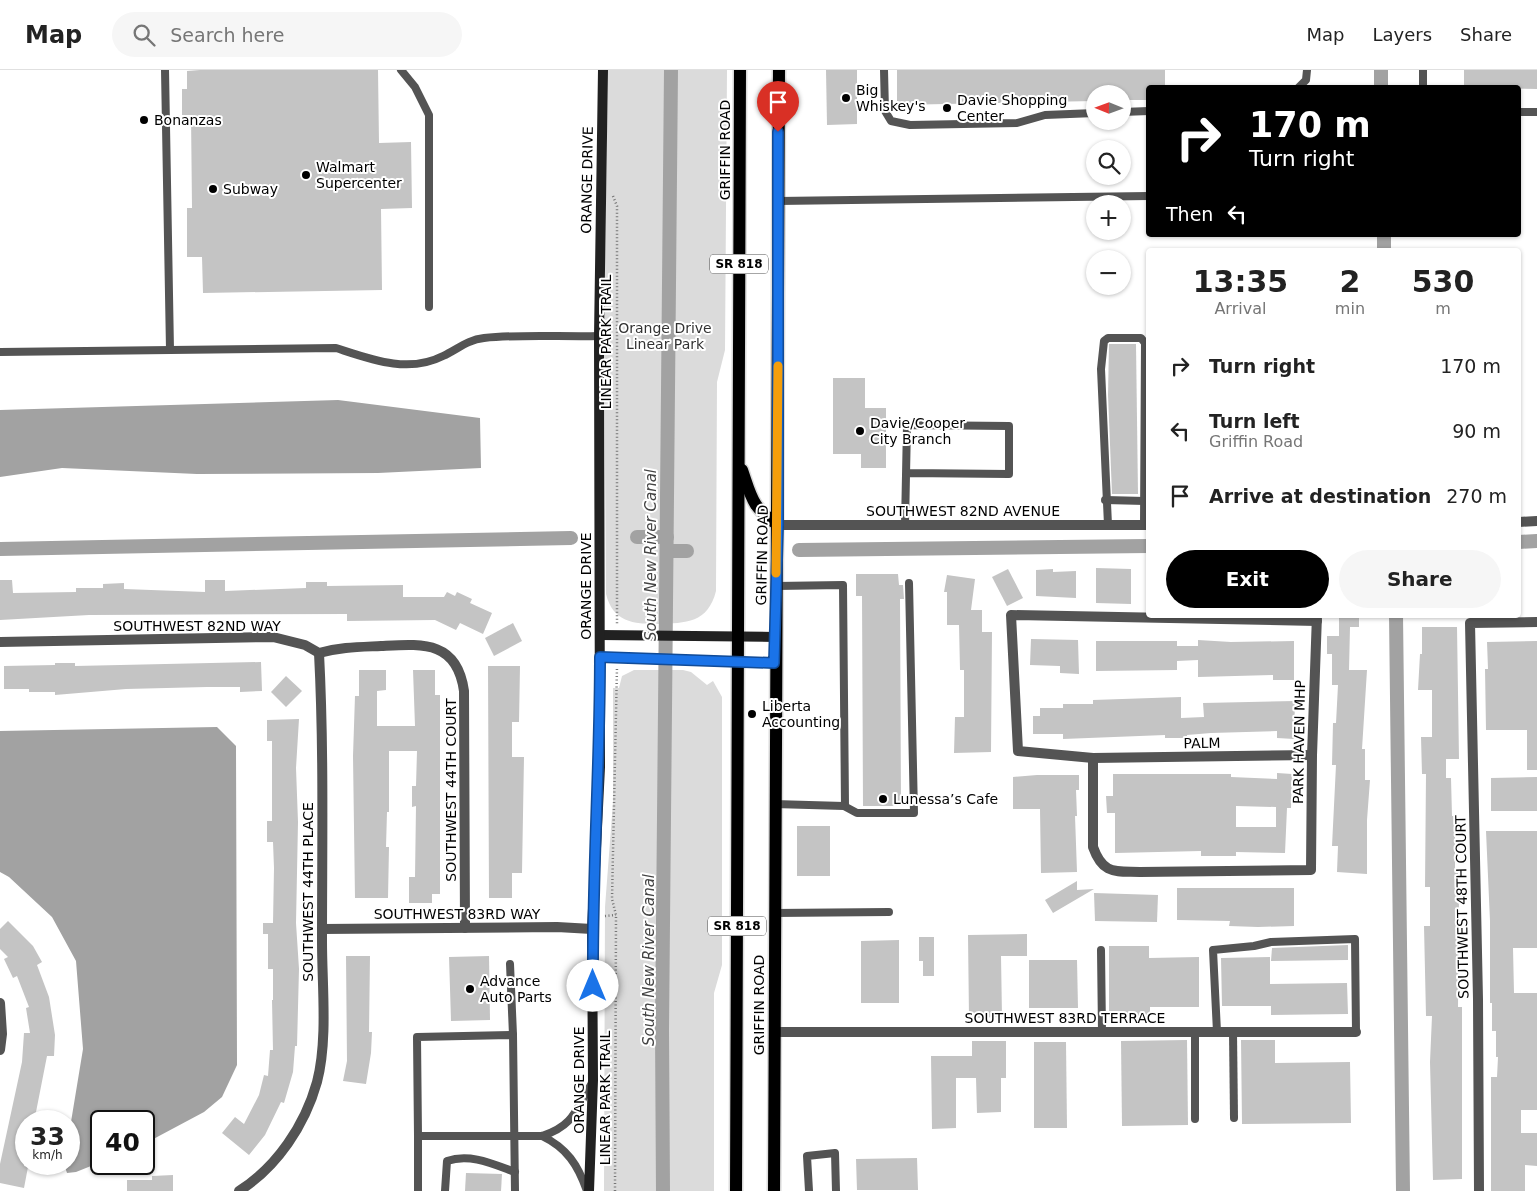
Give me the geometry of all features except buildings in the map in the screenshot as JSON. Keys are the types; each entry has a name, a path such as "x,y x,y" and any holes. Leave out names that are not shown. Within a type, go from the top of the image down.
{"main road":[{"name":"GRIFFIN ROAD","path":"736,1191 740,70"},
{"name":"GRIFFIN ROAD","path":"774,1191 774,663 778,525 779,70"},
{"path":"738,458 752,501 760,512 778,525"}],"street":[{"name":"ORANGE DRIVE","path":"588,1191 593,1080 592,929 600,766 599,336 603,70"},
{"path":"1521,522 1537,521"},
{"name":"SOUTHWEST 82ND AVENUE","path":"778,525 1146,525"},
{"name":"PALM","path":"1146,616 1011,615 1018,751 1093,758 1312,755"},
{"name":"PARK HAVEN MHP","path":"1093,758 1093,847 1097,859 1105,868 1114,871 1140,872 1311,870 1312,755 1317,618"},
{"name":"SOUTHWEST 48TH COURT","path":"1479,1191 1478,990 1470,624 1537,622"},
{"path":"600,635 775,636"},
{"name":"SOUTHWEST 82ND WAY","path":"0,642 273,638 305,645 319,653"},
{"name":"SOUTHWEST 44TH COURT","path":"319,653 336,648 429,645 449,656 460,672 464,691 465,928"},
{"name":"SOUTHWEST 44TH PLACE","path":"239,1191 262,1174 277,1158 298,1126 315,1087 321,1057 322,929 319,653"},
{"path":"600,657 774,663"},
{"name":"SOUTHWEST 83RD WAY","path":"322,929 592,929"},
{"path":"0,1003 2,1034 0,1050"},
{"name":"SOUTHWEST 83RD TERRACE","path":"774,1032 1356,1032"}],"lane":[{"path":"165,70 170,350"},
{"path":"401,70 415,87 429,115 429,307"},
{"path":"884,70 885,111 891,121 910,125 1018,123 1045,115 1086,113"},
{"path":"1301,85 1306,80 1307,70"},
{"path":"1423,70 1423,85"},
{"path":"1131,112 1146,112"},
{"path":"1521,112 1537,112"},
{"path":"778,201 1146,196"},
{"path":"0,352 336,348 385,363 410,365 442,357 464,343 484,338 599,336"},
{"path":"1108,525 1105,500 1101,369 1104,341 1108,338 1142,338 1145,343 1146,525"},
{"path":"905,525 907,425 1009,426 1009,474 907,473"},
{"path":"1105,500 1145,501"},
{"path":"774,804 845,806 858,813 914,813 909,583"},
{"path":"776,586 842,586 845,806"},
{"path":"774,913 889,912"},
{"path":"1217,1032 1213,950 1254,946 1271,942 1355,939 1356,1032"},
{"path":"1101,950 1102,1032"},
{"path":"510,964 515,1191"},
{"path":"1195,1032 1195,1119"},
{"path":"1233,1032 1234,1118"},
{"path":"418,1191 417,1037 513,1035"},
{"path":"418,1136 542,1136 554,1132 571,1121 593,1080"},
{"path":"542,1136 566,1150 576,1164 588,1191"},
{"path":"808,1191 807,1156 835,1154 836,1191"},
{"path":"445,1191 447,1161 459,1157 483,1160 515,1172"}],"path":[{"name":"LINEAR PARK TRAIL","path":"612,191 616,206 618,615"},
{"name":"LINEAR PARK TRAIL","path":"616,674 612,899 616,915 616,1191"},
{"path":"605,916 616,915"}],"green space":[{"name":"Orange Drive Linear Park","path":"608,70 727,70 725,350 717,382 716,591 708,610 687,622 649,624 625,620 614,610 606,594 604,321"},
{"path":"634,670 683,670 691,672 707,685 713,681 722,697 722,965 714,993 714,1191 604,1191 605,907 613,802 613,688 619,688 622,676"}],"shaded area":[{"path":"338,400 480,418 481,468 378,473 197,474 62,468 0,477 0,410"},
{"path":"217,727 236,746 237,1065 222,1097 204,1112 155,1138 155,1110 90,1110 90,1166 80,1170 80,1110 73,1110 83,1049 76,961 52,917 9,877 0,872 0,731"}],"waterway":[{"name":"South New River Canal","path":"663,1191 662,1030 671,70"},
{"path":"1381,70 1381,85"},
{"path":"1384,237 1384,248"},
{"path":"637,537 667,537"},
{"path":"0,549 571,538"},
{"path":"1521,542 1537,541"},
{"path":"799,550 1146,546"},
{"path":"667,551 687,551"},
{"path":"1396,618 1403,1191"}],"slow traffic":[{"path":"776,573 778,525 778,366"}],"place":[{"name":"Big Whiskey's","path":"846,98"},
{"name":"Davie Shopping Center","path":"947,108"},
{"name":"Bonanzas","path":"144,120"},
{"name":"Walmart Supercenter","path":"306,175"},
{"name":"Subway","path":"213,189"},
{"name":"Davie/Cooper City Branch","path":"860,431"},
{"name":"Liberta Accounting","path":"752,714"},
{"name":"Lunessa’s Cafe","path":"883,799"},
{"name":"Advance Auto Parts","path":"470,989"}],"route":[{"path":"593,986 592,929 600,766 600,657 774,663 778,525 778,132"}]}
